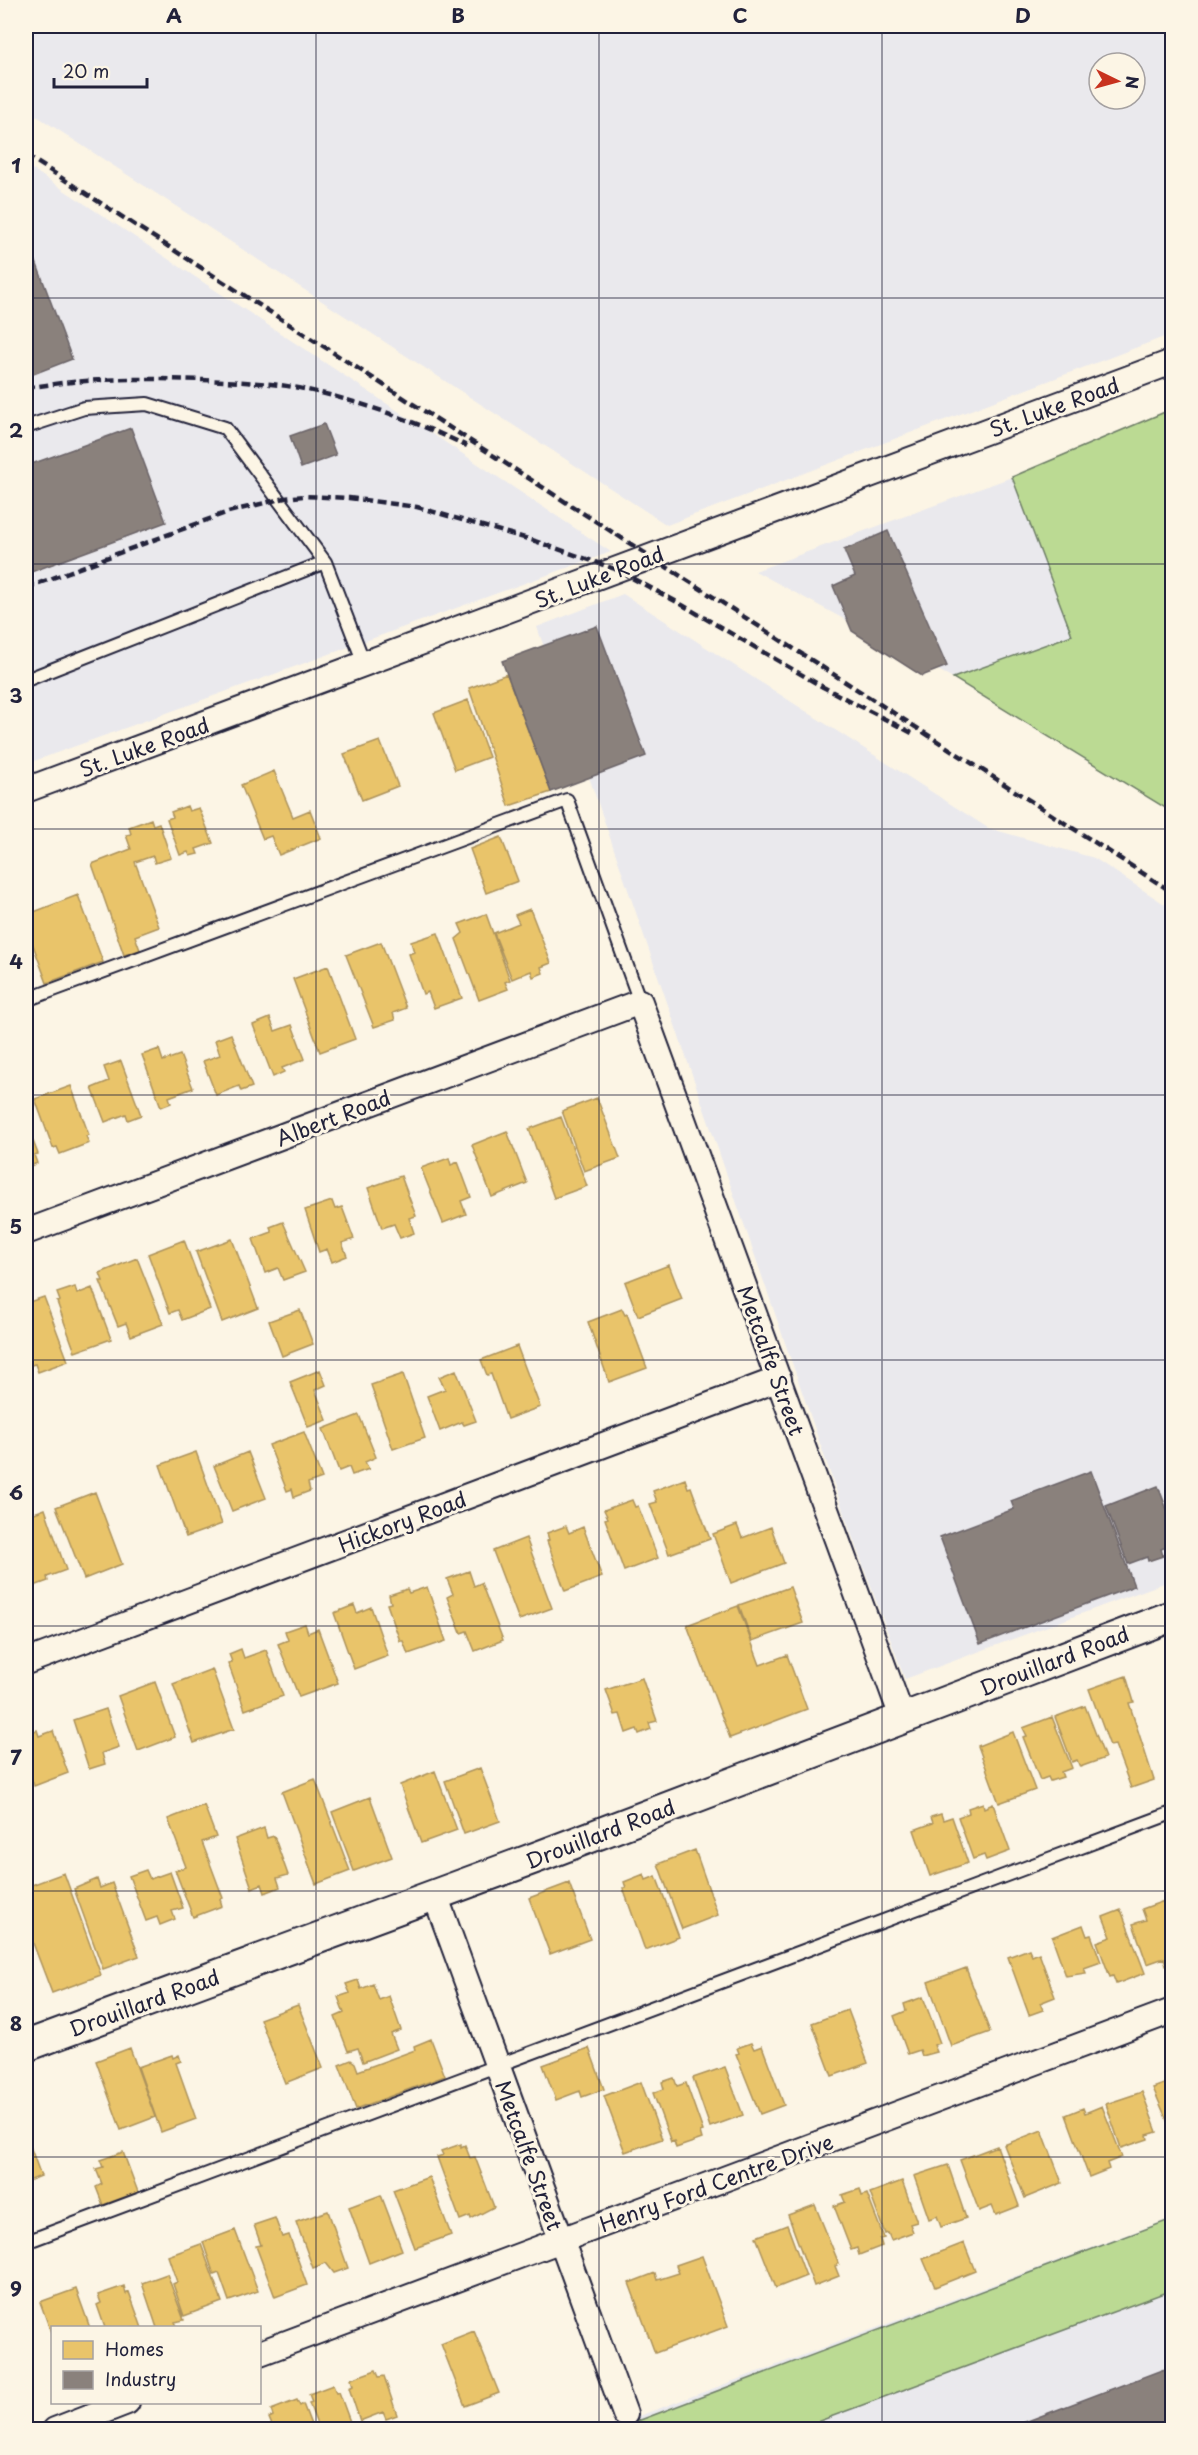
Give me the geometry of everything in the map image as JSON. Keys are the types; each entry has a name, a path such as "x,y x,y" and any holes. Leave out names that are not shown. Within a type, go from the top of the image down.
{"street":[{"name":"St. Luke Road","path":"26,790 1173,362"},
{"name":"Albert Road","path":"26,1232 640,1002"},
{"name":"Metcalfe Street","path":"640,1002 902,1717"},
{"name":"Hickory Road","path":"26,1662 779,1379"},
{"name":"Drouillard Road","path":"26,2046 435,1895 1173,1616"},
{"name":"Metcalfe Street","path":"435,1895 626,2414"},
{"name":"Henry Ford Centre Drive","path":"261,2353 1173,2011"},
{"path":"55,2430 124,2404"}],"lane":[{"path":"26,427 84,408 147,404 225,428 325,562 364,663"},
{"path":"26,680 325,562"},
{"path":"26,1000 567,800 640,1002"},
{"path":"26,2242 1173,1813"}],"shaded area":[{"path":"26,26 1172,26 1172,334 667,525 26,109"},
{"path":"26,165 611,552 26,764"},
{"path":"1012,477 1072,635 953,678 755,571"},
{"path":"623,594 988,828 1094,858 1172,909 1172,1580 905,1679 851,1533 537,627"},
{"path":"1172,2218 1172,2429 604,2429"}],"green space":[{"path":"1172,409 1172,812 953,678 1072,635 1012,477"},
{"path":"1172,2219 1172,2290 798,2429 614,2430"}],"building: Homes":[{"path":"507,674 551,792 509,806 469,688"},
{"path":"468,700 489,757 455,770 434,713"},
{"path":"380,741 398,786 362,800 344,754"},
{"path":"274,771 293,817 310,810 321,838 279,855 271,836 263,839 241,785"},
{"path":"187,806 189,811 199,808 213,843 196,849 198,854 190,856 188,852 180,855 167,819 173,817 171,812"},
{"path":"151,819 153,825 159,823 171,858 155,863 153,856 135,862 159,927 135,936 140,950 124,955 92,864 131,849 126,835 131,834 129,827"},
{"path":"501,837 518,881 486,893 470,849"},
{"path":"78,895 103,962 47,983 26,926 26,915"},
{"path":"530,909 551,963 541,967 543,973 533,977 531,971 512,979 494,933 519,923 515,915"},
{"path":"486,914 510,980 505,982 508,989 479,1000 456,939 463,933 459,924"},
{"path":"438,933 462,998 434,1008 428,992 423,994 409,954 414,952 411,942"},
{"path":"381,942 406,1008 393,1013 395,1020 374,1027 346,955"},
{"path":"328,966 355,1039 320,1052 293,979"},
{"path":"270,1018 275,1031 292,1025 305,1059 282,1068 284,1072 273,1077 253,1025"},
{"path":"231,1034 252,1087 241,1091 239,1086 216,1095 203,1061 220,1055 215,1040"},
{"path":"159,1049 163,1061 180,1055 193,1088 169,1097 171,1103 161,1107 142,1055"},
{"path":"121,1061 141,1115 128,1120 126,1114 105,1122 92,1088 109,1081 104,1067"},
{"path":"71,1086 89,1135 86,1136 89,1143 60,1154 57,1147 53,1148 35,1099"},
{"path":"597,1098 620,1158 584,1171 562,1111"},
{"path":"561,1117 587,1186 554,1198 529,1129"},
{"path":"26,1123 38,1154 34,1155 37,1163 26,1168"},
{"path":"507,1131 527,1183 492,1197 472,1145"},
{"path":"449,1158 451,1165 458,1162 471,1197 461,1201 466,1214 443,1223 421,1168"},
{"path":"401,1176 416,1216 409,1218 414,1233 400,1238 394,1224 382,1228 368,1188"},
{"path":"332,1201 335,1209 342,1207 354,1239 342,1243 347,1256 332,1262 327,1249 319,1252 305,1210"},
{"path":"283,1222 305,1272 283,1280 278,1268 265,1273 253,1239 272,1232 270,1227"},
{"path":"232,1239 258,1308 222,1322 196,1252"},
{"path":"184,1240 210,1309 182,1320 178,1310 170,1313 148,1254"},
{"path":"137,1258 163,1324 131,1336 126,1323 118,1326 100,1281 103,1281 100,1273"},
{"path":"669,1265 682,1299 638,1316 625,1282"},
{"path":"75,1287 77,1294 92,1288 111,1339 75,1352 57,1302 60,1301 57,1293"},
{"path":"44,1297 68,1361 38,1372 35,1364 31,1365 26,1350 26,1303"},
{"path":"622,1309 625,1315 627,1314 647,1368 609,1382 588,1322"},
{"path":"300,1310 313,1344 282,1356 269,1321"},
{"path":"517,1346 540,1407 507,1419 491,1374 487,1375 481,1360"},
{"path":"320,1370 326,1385 315,1390 327,1420 308,1427 290,1382"},
{"path":"456,1370 476,1421 464,1425 462,1422 440,1431 427,1396 445,1389 439,1377"},
{"path":"403,1374 425,1438 393,1449 371,1385"},
{"path":"359,1415 376,1457 365,1462 369,1469 352,1475 349,1467 339,1471 323,1429"},
{"path":"304,1432 322,1478 308,1483 310,1491 294,1497 292,1489 287,1491 269,1445"},
{"path":"196,1452 222,1524 186,1537 160,1465"},
{"path":"248,1452 266,1498 232,1511 214,1466"},
{"path":"685,1479 688,1488 691,1487 710,1539 669,1554 650,1504 657,1502 653,1491"},
{"path":"95,1492 122,1564 84,1579 56,1507"},
{"path":"632,1500 635,1507 638,1506 658,1558 624,1571 605,1519 608,1518 604,1510"},
{"path":"45,1509 66,1570 47,1577 48,1581 26,1589 26,1516"},
{"path":"737,1525 742,1538 771,1527 784,1563 731,1583 713,1534"},
{"path":"566,1526 569,1533 583,1527 602,1577 565,1591 547,1541 549,1540 547,1533"},
{"path":"526,1538 552,1608 519,1620 493,1551"},
{"path":"469,1571 474,1586 481,1583 503,1640 475,1651 467,1631 461,1633 447,1597 453,1594 447,1579"},
{"path":"427,1587 446,1641 408,1654 403,1641 400,1641 387,1604 391,1603 389,1595 407,1589 409,1593"},
{"path":"790,1587 803,1623 752,1641 739,1605"},
{"path":"354,1605 357,1613 371,1607 388,1656 354,1669 334,1613"},
{"path":"738,1606 760,1665 787,1655 807,1709 730,1738 687,1625"},
{"path":"305,1624 308,1633 318,1629 338,1683 299,1697 278,1644 288,1640 285,1631"},
{"path":"241,1649 244,1658 266,1650 283,1696 245,1710 228,1663 232,1662 229,1654"},
{"path":"212,1669 234,1729 194,1743 173,1684"},
{"path":"1126,1676 1134,1702 1129,1703 1154,1780 1131,1788 1115,1745 1110,1746 1089,1689"},
{"path":"642,1678 657,1721 649,1723 651,1729 639,1734 637,1729 626,1733 620,1714 615,1715 606,1690"},
{"path":"155,1682 175,1737 138,1751 118,1696"},
{"path":"1085,1706 1105,1758 1080,1767 1077,1760 1072,1762 1055,1717"},
{"path":"106,1709 119,1747 102,1753 105,1764 89,1769 73,1720"},
{"path":"1052,1717 1072,1768 1061,1772 1063,1777 1050,1781 1048,1777 1040,1780 1023,1737 1027,1736 1023,1728"},
{"path":"37,1730 39,1736 53,1731 68,1773 34,1786 26,1762 26,1734"},
{"path":"1013,1732 1035,1790 999,1803 978,1746"},
{"path":"480,1768 500,1821 464,1834 445,1781"},
{"path":"435,1771 457,1830 421,1843 400,1785"},
{"path":"315,1779 350,1871 316,1884 282,1792"},
{"path":"370,1797 392,1857 354,1871 332,1812"},
{"path":"983,1803 984,1808 993,1804 1010,1851 986,1860 984,1855 973,1859 958,1817 969,1813 968,1808"},
{"path":"204,1805 216,1837 202,1842 223,1898 220,1899 222,1906 193,1917 175,1870 186,1867 168,1819"},
{"path":"941,1814 943,1820 952,1817 968,1863 930,1876 914,1830 933,1823 931,1817"},
{"path":"264,1828 267,1838 274,1836 288,1875 277,1878 280,1887 265,1893 262,1884 252,1888 235,1839"},
{"path":"695,1850 718,1915 682,1929 658,1864"},
{"path":"146,1870 150,1879 170,1872 183,1908 172,1911 175,1919 160,1925 157,1917 146,1921 129,1876"},
{"path":"64,1873 101,1975 52,1993 28,1930 26,1931 26,1887"},
{"path":"644,1874 646,1880 656,1876 679,1937 645,1950 623,1888 626,1888 624,1882"},
{"path":"97,1879 100,1888 112,1883 139,1956 103,1969 74,1889"},
{"path":"569,1883 590,1939 550,1954 529,1898"},
{"path":"1164,1901 1172,1926 1172,1963 1166,1966 1164,1958 1147,1964 1133,1924 1146,1920 1142,1909"},
{"path":"1121,1910 1145,1973 1116,1984 1113,1976 1110,1977 1097,1942 1111,1937 1103,1917"},
{"path":"1083,1925 1087,1936 1091,1935 1101,1962 1084,1968 1086,1973 1066,1976 1052,1937"},
{"path":"1029,1949 1032,1956 1039,1953 1055,1997 1040,2003 1043,2010 1029,2015 1008,1957"},
{"path":"966,1968 990,2032 951,2046 928,1982"},
{"path":"358,1980 361,1989 373,1984 379,2000 389,1996 401,2030 391,2034 397,2049 363,2062 358,2048 348,2051 335,2017 344,2013 338,1997 350,1993 346,1984"},
{"path":"923,1997 940,2043 934,2045 937,2052 922,2056 920,2050 908,2054 894,2016 906,2011 904,2004"},
{"path":"298,2005 323,2068 285,2083 260,2019"},
{"path":"848,2010 868,2063 832,2076 812,2023"},
{"path":"431,2039 445,2076 356,2109 339,2065 351,2060 358,2071 415,2050 414,2046"},
{"path":"751,2043 754,2049 762,2046 784,2105 760,2114 736,2054 739,2053 737,2048"},
{"path":"130,2048 155,2117 121,2130 96,2061"},
{"path":"589,2048 604,2089 582,2097 580,2091 556,2100 543,2065"},
{"path":"172,2055 173,2058 179,2055 181,2061 176,2063 196,2119 161,2132 138,2067"},
{"path":"725,2067 743,2115 710,2127 693,2078"},
{"path":"674,2078 677,2086 686,2083 703,2131 700,2132 702,2139 676,2148 674,2141 671,2142 653,2093 664,2089 662,2082"},
{"path":"1172,2081 1172,2132 1153,2088"},
{"path":"641,2082 662,2139 625,2152 604,2096"},
{"path":"1142,2092 1157,2132 1147,2135 1148,2139 1121,2148 1106,2104"},
{"path":"1102,2106 1122,2157 1107,2163 1109,2169 1089,2177 1066,2115 1083,2108 1085,2113"},
{"path":"1042,2130 1062,2183 1025,2198 1004,2145"},
{"path":"26,2135 41,2176 26,2182"},
{"path":"461,2144 461,2147 465,2145 470,2158 475,2157 494,2207 471,2219 470,2216 460,2220 437,2157 443,2155 441,2151"},
{"path":"997,2146 1019,2206 996,2215 992,2206 979,2211 960,2160"},
{"path":"123,2152 138,2192 103,2205 96,2187 102,2184 96,2169 103,2167 100,2160"},
{"path":"948,2165 966,2218 941,2227 937,2216 929,2219 914,2176"},
{"path":"429,2177 451,2235 415,2248 393,2190"},
{"path":"902,2181 917,2222 910,2224 913,2232 891,2240 888,2233 885,2234 870,2193"},
{"path":"860,2189 862,2196 867,2194 884,2238 880,2239 882,2246 859,2255 857,2248 851,2250 834,2206 845,2202 842,2195"},
{"path":"381,2195 402,2250 369,2263 349,2207"},
{"path":"815,2205 839,2264 835,2266 839,2276 814,2286 788,2215"},
{"path":"328,2211 348,2268 334,2273 326,2263 313,2268 296,2222"},
{"path":"275,2218 282,2237 289,2235 307,2285 275,2297 256,2246 261,2245 254,2225"},
{"path":"787,2225 806,2276 776,2288 756,2237"},
{"path":"235,2230 258,2291 229,2301 219,2273 214,2275 203,2242"},
{"path":"964,2243 975,2271 935,2287 923,2259"},
{"path":"201,2244 222,2302 184,2316 173,2284 177,2282 168,2256"},
{"path":"702,2256 728,2326 655,2353 629,2283 655,2273 657,2280 679,2273 676,2265"},
{"path":"167,2274 184,2320 175,2322 177,2326 156,2326 142,2283"},
{"path":"124,2286 126,2294 129,2292 141,2326 104,2326 97,2305 101,2303 98,2295"},
{"path":"76,2289 89,2326 51,2326 51,2332 40,2302"},
{"path":"474,2331 499,2393 465,2406 441,2344"},
{"path":"376,2370 379,2377 384,2376 397,2415 386,2419 383,2412 360,2421 349,2388 353,2386 351,2379"},
{"path":"333,2385 336,2393 339,2392 353,2430 319,2430 309,2403 312,2402 309,2394"},
{"path":"297,2400 300,2406 303,2404 313,2430 274,2430 269,2418 273,2416 271,2410"}],"building: Industry":[{"path":"32,251 72,359 26,377 26,253"},
{"path":"324,424 336,455 301,468 290,436"},
{"path":"131,428 166,522 26,574 26,466"},
{"path":"888,531 947,666 922,676 852,631 833,586 855,576 844,550"},
{"path":"597,626 646,756 551,792 502,661"},
{"path":"1091,1471 1134,1586 980,1644 940,1537 1014,1509 1011,1501"},
{"path":"1158,1486 1168,1512 1172,1511 1172,1545 1161,1549 1163,1556 1148,1561 1147,1557 1128,1564 1106,1506"},
{"path":"1172,2366 1172,2430 1004,2430"}],"railway":[{"path":"26,155 1172,892"},
{"path":"26,388 70,382 136,379 282,385 329,395 369,407 467,446"},
{"path":"26,588 228,512 285,498 304,496 349,498 417,507 535,541 615,569 679,603 823,687 912,733"}]}
